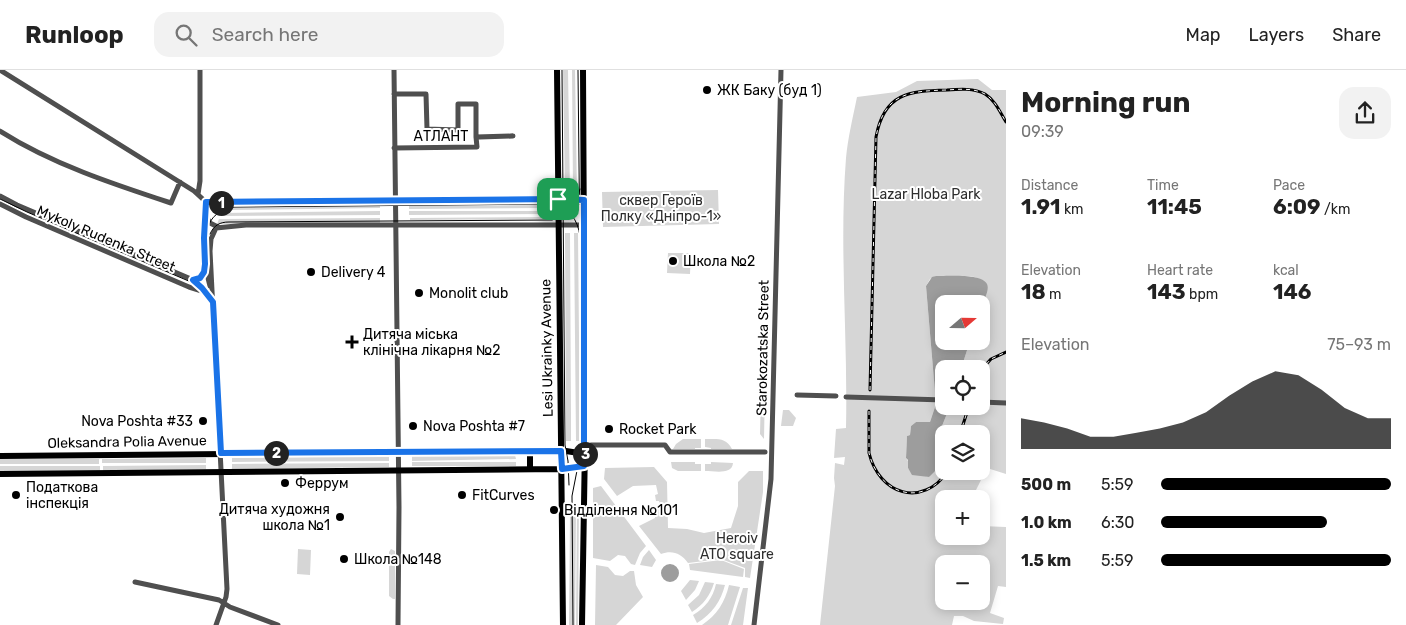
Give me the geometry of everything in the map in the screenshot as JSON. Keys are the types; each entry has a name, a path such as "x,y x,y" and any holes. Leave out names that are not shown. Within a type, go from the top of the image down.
{"main road":[{"name":"Lesi Ukrainky Avenue","path":"557,70 563,625"},
{"path":"582,625 585,454 583,70"},
{"name":"Oleksandra Polia Avenue","path":"0,456 561,451 574,451 585,454"},
{"path":"530,452 530,469"},
{"path":"0,474 562,469 584,466"}],"street":[{"path":"0,70 180,182 206,202 584,200"},
{"path":"198,194 200,181 200,70"},
{"path":"394,70 398,625"},
{"name":"Starokozatska Street","path":"754,625 771,479 781,70"},
{"name":"АТЛАНТ","path":"394,94 426,94 427,129 458,130 458,104 476,104 478,137 477,147 394,148"},
{"path":"0,131 35,151 113,184 171,203 180,182"},
{"name":"АТЛАНТ","path":"513,136 495,137 478,137 513,136"},
{"name":"Mykoly Rudenka Street","path":"0,196 193,280 213,302"},
{"path":"206,202 205,264 212,294"},
{"name":"Mykoly Rudenka Street","path":"0,204 182,284 205,292"},
{"path":"205,213 210,223 217,228 256,225 584,225"},
{"path":"216,625 227,589 210,243 217,228"},
{"path":"193,280 203,275 205,264"},
{"path":"797,395 836,396"},
{"path":"846,397 935,400"},
{"path":"990,402 1006,403"},
{"path":"591,445 665,445 670,452 765,452"},
{"path":"135,582 224,602 230,607 278,625"}],"green space":[{"path":"563,70 568,70 570,192 565,192"},
{"path":"572,70 575,70 577,192 573,192"},
{"name":"Lazar Hloba Park","path":"978,79 992,90 1006,90 1006,474 990,469 990,425 942,425 946,415 990,415 990,360 964,360 967,350 990,350 990,295 985,295 987,289 980,279 971,276 936,276 930,279 926,286 935,407 930,422 916,422 911,426 910,435 907,436 906,458 911,472 929,477 935,467 935,480 981,480 976,490 935,490 935,545 990,545 990,526 1006,527 1006,587 998,586 990,613 1004,618 1003,624 974,621 963,616 954,616 952,625 820,625 835,486 835,463 844,465 845,457 834,458 836,429 846,428 843,226 849,135 857,97 896,92 917,81"},
{"name":"сквер Героїв Полку «Дніпро-1»","path":"718,190 719,224 603,227 602,192"},
{"path":"380,203 380,208 230,210 218,205"},
{"path":"545,205 545,208 409,209 409,206"},
{"path":"380,211 380,215 221,216 224,213"},
{"path":"409,211 545,211 545,214 409,215"},
{"path":"545,217 545,219 410,220 410,218"},
{"path":"380,218 380,223 217,224 219,219"},
{"path":"565,233 570,233 571,441 566,441"},
{"path":"574,233 578,233 580,441 576,441"},
{"path":"668,253 691,253 690,274 667,273"},
{"path":"765,386 764,439 760,434 761,391"},
{"path":"783,410 789,410 796,418 793,426 781,426"},
{"path":"683,439 701,439 701,448 673,449"},
{"path":"705,439 717,439 727,442 732,449 711,449 705,447"},
{"path":"515,455 516,459 412,461 412,456"},
{"path":"389,456 389,461 232,462 232,458"},
{"path":"206,458 206,463 102,463 102,459"},
{"path":"0,459 99,459 99,464 0,464"},
{"path":"412,462 516,462 516,466 412,466"},
{"path":"671,462 695,462 695,464 701,464 701,471 678,471 672,468"},
{"path":"711,462 733,463 732,467 726,471 705,471 705,464 711,464"},
{"path":"389,463 389,467 232,469 232,464"},
{"path":"206,465 206,469 103,471 103,466"},
{"path":"0,466 100,466 100,471 0,471"},
{"name":"Heroiv ATO square","path":"654,467 667,482 668,528 687,529 704,533 731,528 738,506 738,482 749,471 763,471 763,492 750,578 745,577 745,568 721,559 688,563 676,553 661,554 639,526 655,518 657,514 656,509 660,506 659,501 656,501 655,495 658,494 656,485 633,486 617,496 604,479 605,468"},
{"path":"601,486 646,546 640,553 635,565 631,564 625,556 618,555 610,561 593,558 593,488"},
{"path":"577,508 579,508 578,625 576,625"},
{"path":"570,513 576,513 575,625 569,625"},
{"path":"298,549 311,550 310,575 297,574"},
{"path":"391,549 395,551 395,599 389,596 389,552"},
{"path":"649,550 656,560 652,567 640,565 643,557"},
{"path":"721,560 744,569 743,577 690,570 689,564"},
{"path":"596,565 608,567 615,575 623,576 630,571 634,571 636,585 643,597 616,625 595,625"},
{"name":"Heroiv ATO square","path":"690,580 699,581 695,590 686,600 681,591"},
{"name":"Heroiv ATO square","path":"705,582 714,583 706,600 692,612 688,605 699,595"},
{"name":"Heroiv ATO square","path":"716,584 725,585 721,596 715,607 697,623 693,615 708,602"},
{"name":"Heroiv ATO square","path":"729,585 740,587 728,625 702,625 720,608"},
{"name":"Heroiv ATO square","path":"743,588 748,588 743,625 731,625"}],"shaded area":[{"path":"964,276 978,278 984,280 988,287 986,295 935,295 935,350 967,350 964,360 935,360 935,392 926,286 932,277"},
{"path":"935,407 935,415 946,415 942,425 935,425 935,471 929,477 912,475 906,458 907,436 910,435 911,426 916,422 930,422"},
{"path":"670,564 676,567 679,573 676,579 670,582 664,579 661,573 664,567"}],"tram line":[{"path":"562,70 565,445 569,485"},
{"path":"573,625 572,496 582,445 578,70"},
{"path":"210,234 213,228 229,222 552,220 563,216 571,209 577,200 580,189"},
{"path":"0,199 191,282 200,280 205,274 207,234 213,217 222,211 234,207 552,204 563,208 572,215 580,236"}],"railway":[{"path":"870,390 876,137 885,111 900,97 910,94 967,89 981,92 989,97 997,106 1006,122"},
{"path":"990,360 1006,352"},
{"path":"869,411 869,453 874,467 882,478 892,487 902,492 914,493 926,490 940,480"},
{"path":"963,425 966,415"}],"place":[{"name":"ЖК Баку (буд 1)","path":"707,90"},
{"name":"Школа №2","path":"673,261"},
{"name":"Delivery 4","path":"311,272"},
{"name":"Monolit club","path":"419,293"},
{"name":"Дитяча міська клінічна лікарня №2","path":"352,342"},
{"name":"Nova Poshta #33","path":"203,421"},
{"name":"Nova Poshta #7","path":"413,426"},
{"name":"Rocket Park","path":"609,429"},
{"name":"Феррум","path":"285,483"},
{"name":"Податкова інспекція","path":"16,495"},
{"name":"FitCurves","path":"462,495"},
{"name":"Відділення №101","path":"554,510"},
{"name":"Дитяча художня школа №1","path":"340,517"},
{"name":"Школа №148","path":"344,559"}],"route":[{"path":"558,199 584,200 584,466 562,469 561,451 221,453 213,302 193,280 200,278 205,269 206,202 558,199"}]}
